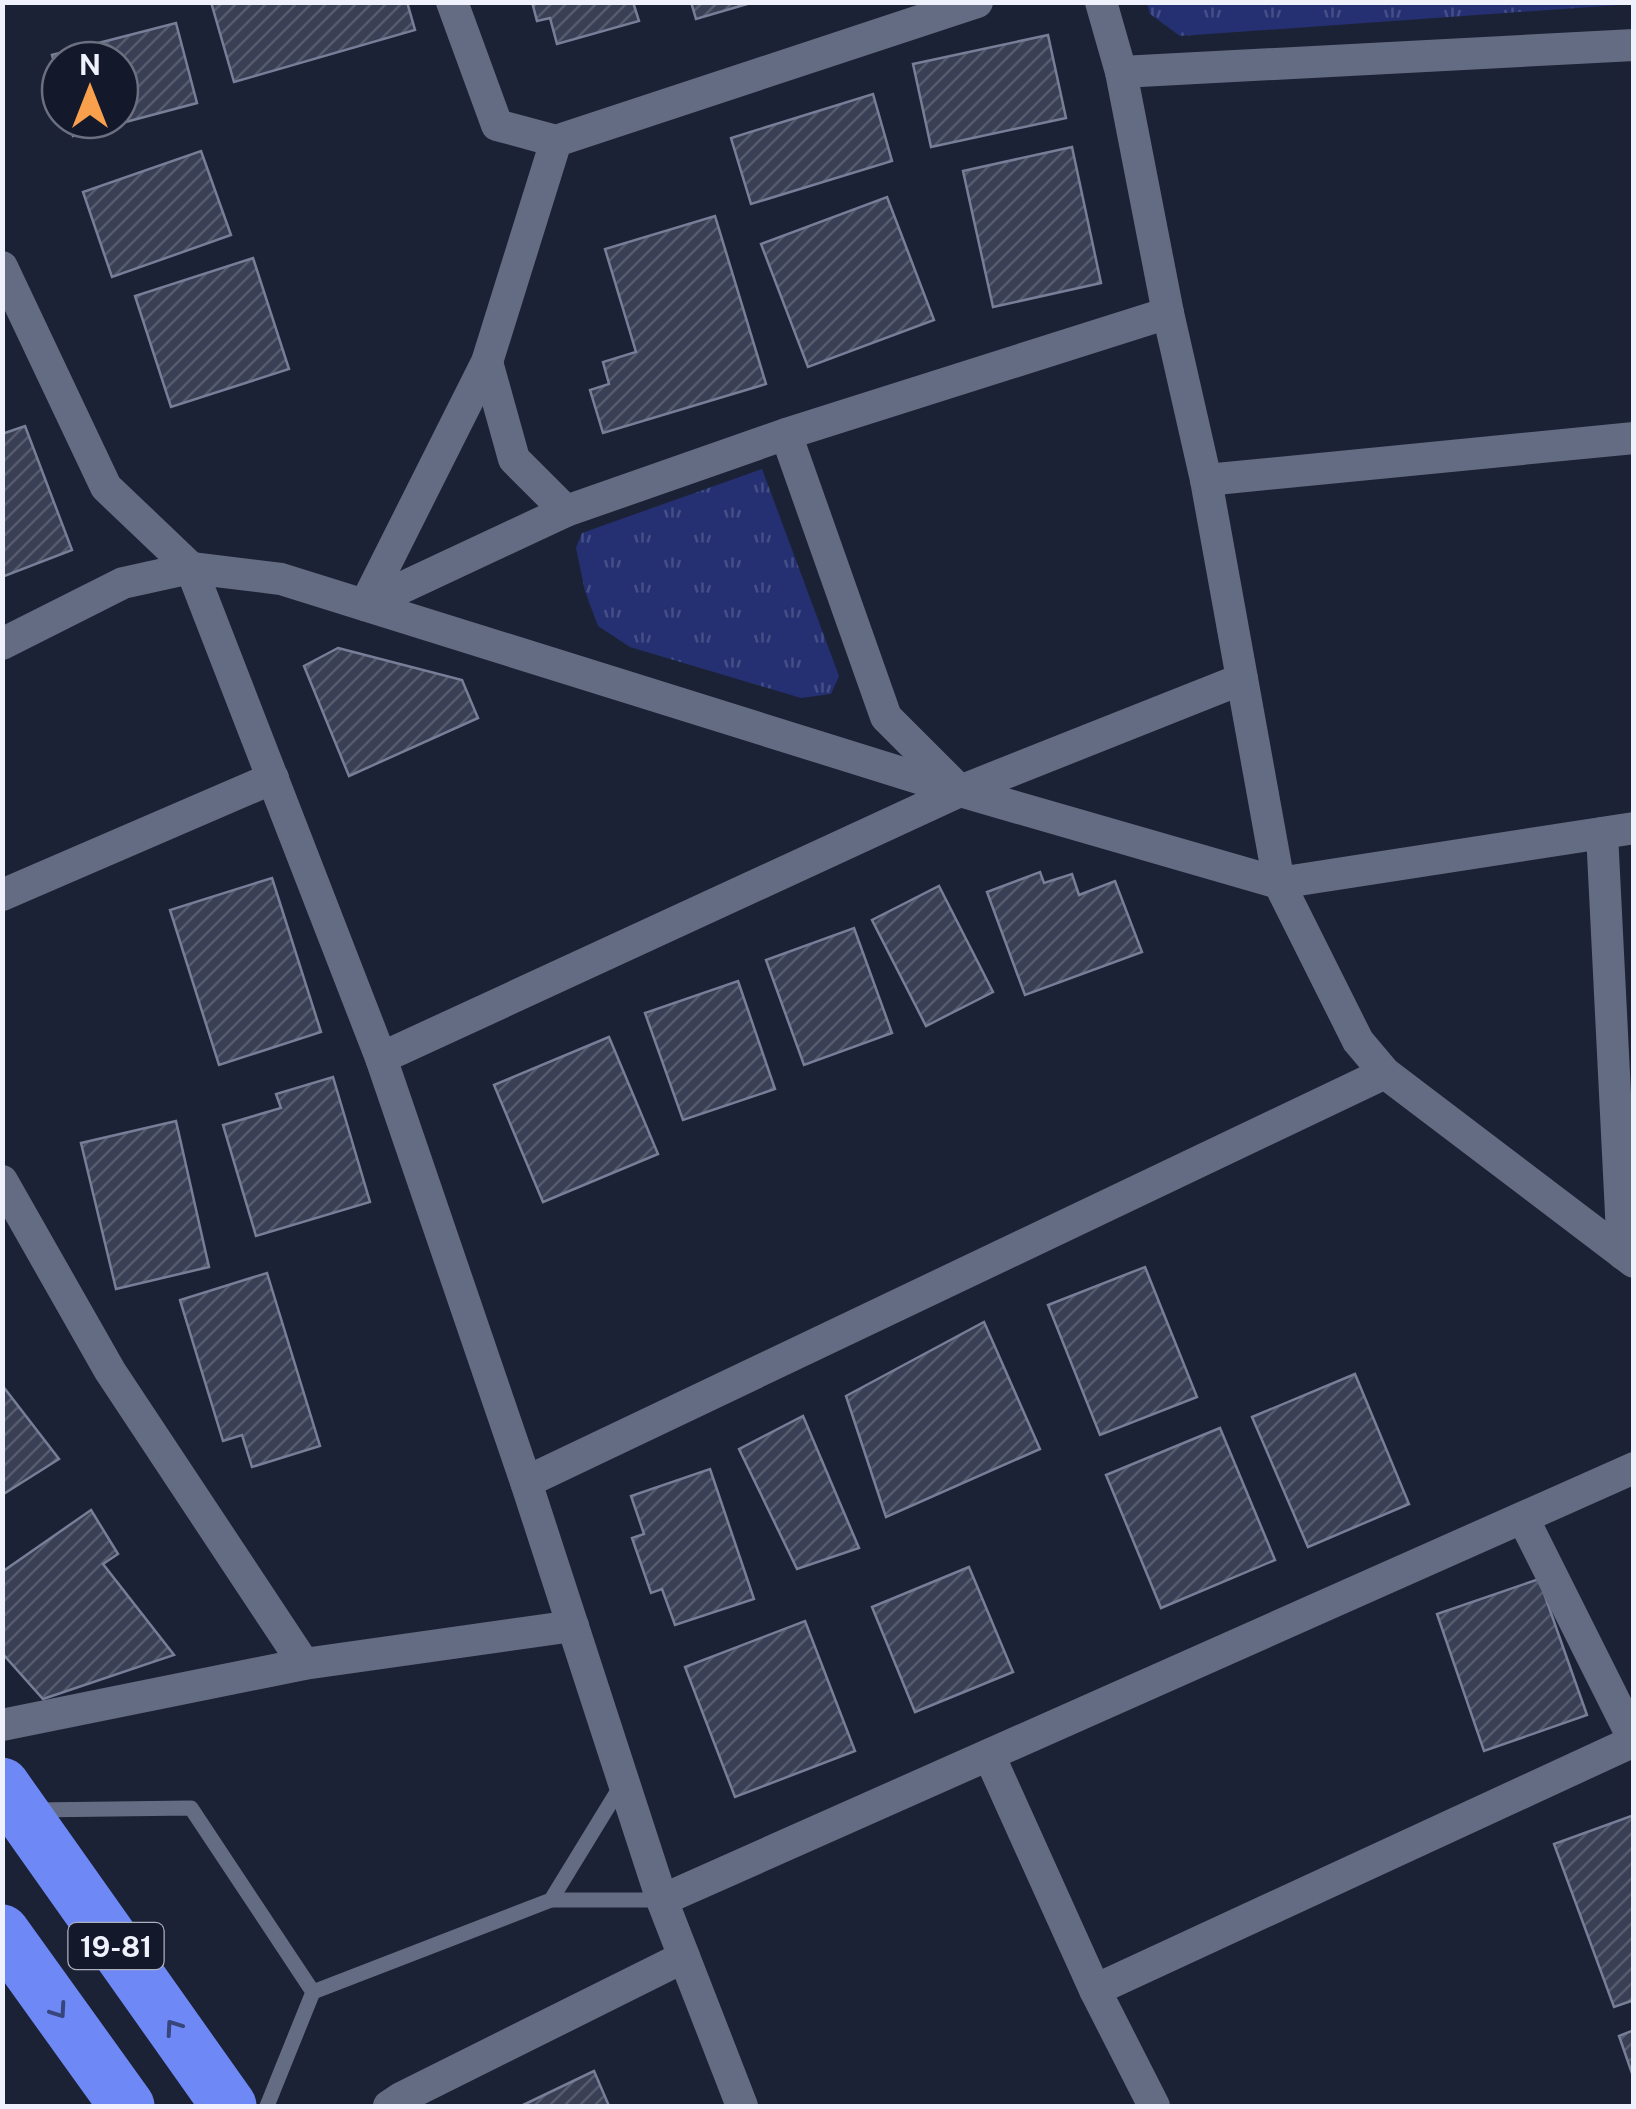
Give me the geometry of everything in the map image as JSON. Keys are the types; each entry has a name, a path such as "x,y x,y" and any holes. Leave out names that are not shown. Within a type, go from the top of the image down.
{"highway":[{"name":"19-81","path":"12,1798 229,2106"},
{"name":"19-81","path":"2,1932 120,2104"}],"street":[{"path":"452,2 497,125 556,141 977,2"},
{"path":"1102,2 1121,72 1168,313 1206,480 1279,882 1358,1041 1385,1073 1628,1258"},
{"path":"1121,72 1634,45"},
{"path":"364,604 487,362 556,141"},
{"path":"2,267 106,488 191,568 381,1058 526,1482 662,1900 742,2106"},
{"path":"364,604 566,511 786,434 1168,313"},
{"path":"487,362 514,459 566,511"},
{"path":"786,434 886,717 960,791"},
{"path":"1206,480 1634,438"},
{"path":"2,644 123,583 191,568 281,579 960,791 1279,882 1618,831 1628,1258"},
{"path":"381,1058 960,791 1242,679"},
{"path":"2,895 273,778"},
{"path":"526,1482 1385,1073"},
{"path":"2,1181 110,1371 304,1664"},
{"path":"662,1900 1634,1468"},
{"path":"1095,1990 1634,1741 1523,1518"},
{"path":"2,1725 304,1664 573,1626"},
{"path":"989,1755 1095,1990 1154,2106"},
{"path":"390,2106 684,1957"}],"lane":[{"path":"552,1900 623,1782"},
{"path":"12,1798 191,1808 314,1992"},
{"path":"268,2106 314,1992 552,1900 662,1900"}],"green space":[{"path":"1633,2 1180,36 1150,14 1147,3"},
{"path":"762,469 839,676 831,694 801,698 630,647 598,626 585,591 576,548 582,533"}],"building":[{"path":"211,2 407,2 415,30 234,82"},
{"path":"532,2 633,2 639,21 557,44 550,18 537,21"},
{"path":"691,2 754,2 696,19"},
{"path":"176,23 197,103 140,118 140,40 110,40"},
{"path":"1048,35 1066,118 931,147 913,64"},
{"path":"873,94 892,161 751,204 731,138"},
{"path":"1072,147 1101,283 993,307 963,171"},
{"path":"201,151 231,235 112,277 83,192"},
{"path":"887,197 934,320 808,367 761,244"},
{"path":"715,216 766,384 603,433 590,390 609,384 603,362 636,352 605,249"},
{"path":"253,258 289,369 171,407 135,296"},
{"path":"25,426 72,550 2,577 2,434"},
{"path":"338,648 462,680 478,718 349,776 304,666"},
{"path":"1040,872 1044,883 1072,874 1079,895 1115,881 1142,952 1025,995 987,892"},
{"path":"272,878 321,1032 219,1065 170,910"},
{"path":"939,886 993,992 926,1026 872,920"},
{"path":"854,928 892,1033 804,1065 766,960"},
{"path":"738,981 775,1089 683,1120 645,1013"},
{"path":"609,1037 658,1154 543,1202 494,1085"},
{"path":"333,1077 370,1202 256,1236 223,1125 281,1108 276,1094"},
{"path":"176,1121 209,1267 116,1289 81,1143"},
{"path":"1145,1267 1197,1397 1100,1435 1048,1305"},
{"path":"267,1273 320,1446 252,1467 242,1435 223,1441 180,1300"},
{"path":"984,1322 1040,1449 886,1517 846,1396"},
{"path":"1355,1374 1409,1504 1308,1547 1252,1417"},
{"path":"2,1385 59,1459 2,1495"},
{"path":"803,1416 859,1548 797,1569 739,1449"},
{"path":"1220,1428 1275,1560 1161,1608 1106,1475"},
{"path":"710,1469 754,1599 675,1625 662,1589 651,1593 632,1538 644,1534 631,1496"},
{"path":"91,1510 118,1554 103,1564 174,1655 43,1699 2,1653 2,1572"},
{"path":"969,1567 1013,1672 915,1712 872,1607"},
{"path":"1539,1579 1587,1715 1484,1751 1437,1614"},
{"path":"805,1621 855,1751 735,1797 685,1667"},
{"path":"1634,1815 1634,2000 1614,2007 1554,1844"},
{"path":"1634,2030 1634,2079 1619,2036"},
{"path":"594,2071 609,2106 521,2106"}]}
